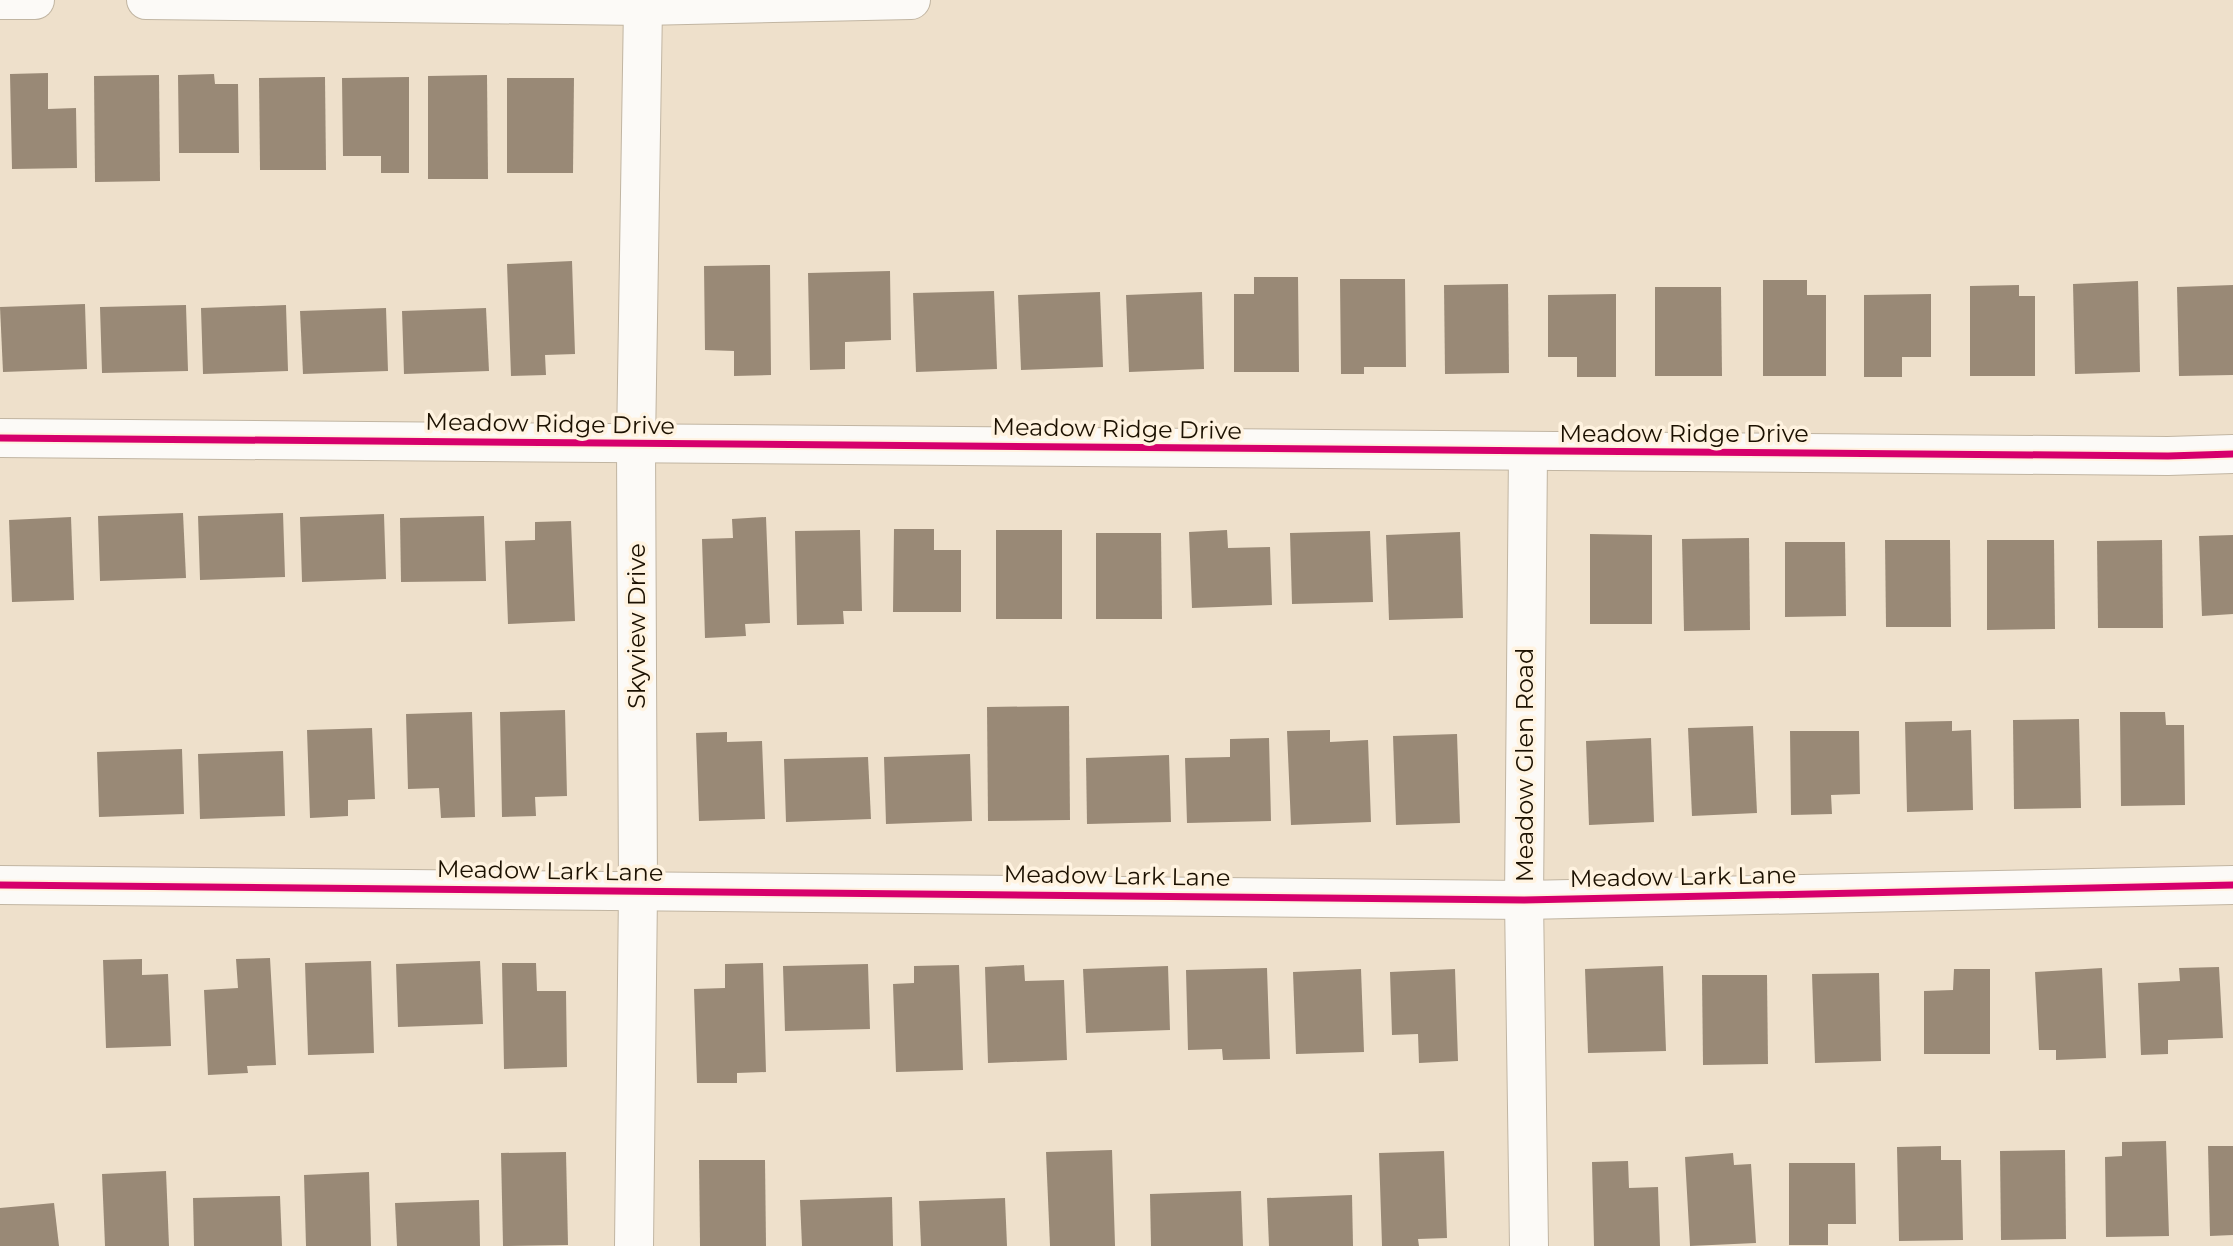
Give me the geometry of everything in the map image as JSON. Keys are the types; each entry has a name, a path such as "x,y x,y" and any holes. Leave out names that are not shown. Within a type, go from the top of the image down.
{"street":[{"path":"0,0 35,0"},
{"path":"146,0 643,6 911,0"},
{"name":"Skyview Drive","path":"634,1246 638,891 636,444 643,6"},
{"name":"Meadow Ridge Drive","path":"0,438 1528,452 2168,456 2233,454"},
{"name":"Meadow Glen Road","path":"1528,452 1524,900 1529,1246"},
{"name":"Meadow Lark Lane","path":"0,885 1524,900 2233,885"}],"building":[{"path":"48,73 48,109 76,108 77,168 12,169 10,74"},
{"path":"214,74 215,84 238,84 239,153 179,153 178,75"},
{"path":"159,75 160,181 95,182 94,76"},
{"path":"487,75 488,179 428,179 428,76"},
{"path":"325,77 326,170 260,170 259,78"},
{"path":"409,77 409,173 381,173 381,156 343,156 342,78"},
{"path":"507,78 574,78 573,173 507,173"},
{"path":"572,261 575,354 545,355 546,375 511,376 507,264"},
{"path":"770,265 771,375 734,376 734,351 705,350 704,266"},
{"path":"890,271 891,340 845,342 845,369 810,370 808,273"},
{"path":"1254,277 1298,277 1299,372 1234,372 1234,294 1254,294"},
{"path":"1340,279 1405,279 1406,367 1364,367 1364,374 1341,374"},
{"path":"1763,280 1807,280 1807,295 1826,295 1826,376 1763,376"},
{"path":"2138,281 2140,372 2075,374 2073,284"},
{"path":"1508,284 1509,373 1445,374 1444,285"},
{"path":"2019,285 2019,296 2035,296 2035,376 1970,376 1970,286"},
{"path":"2233,285 2233,375 2179,376 2177,287"},
{"path":"1655,287 1721,287 1722,376 1655,376"},
{"path":"994,291 997,369 916,372 913,293"},
{"path":"1100,292 1103,367 1021,370 1018,295"},
{"path":"1202,292 1204,369 1129,372 1126,295"},
{"path":"1616,294 1616,377 1577,377 1577,357 1548,357 1548,295"},
{"path":"1931,294 1931,357 1902,357 1902,377 1864,377 1864,295"},
{"path":"85,304 87,369 3,372 0,307"},
{"path":"186,305 188,371 102,373 100,307"},
{"path":"286,305 288,371 203,374 201,308"},
{"path":"386,308 388,371 303,374 300,311"},
{"path":"486,308 489,371 404,374 402,311"},
{"path":"183,513 186,578 100,581 98,516"},
{"path":"283,513 285,577 200,580 198,516"},
{"path":"384,514 386,579 302,582 300,517"},
{"path":"484,516 486,581 401,582 400,518"},
{"path":"71,517 74,600 12,602 9,520"},
{"path":"766,517 770,623 745,624 746,636 705,638 702,539 733,538 732,519"},
{"path":"571,521 575,621 508,624 505,541 535,540 535,522"},
{"path":"894,529 934,529 934,550 961,550 961,612 893,612"},
{"path":"860,530 862,611 843,611 844,624 797,625 795,531"},
{"path":"996,530 1062,530 1062,619 996,619"},
{"path":"1227,530 1228,548 1270,547 1272,605 1192,608 1189,532"},
{"path":"1370,531 1373,602 1292,604 1290,533"},
{"path":"1460,532 1463,618 1389,620 1386,535"},
{"path":"1096,533 1161,533 1162,619 1096,619"},
{"path":"1590,534 1652,535 1652,624 1590,624"},
{"path":"2233,535 2233,614 2202,616 2199,536"},
{"path":"1749,538 1750,630 1684,631 1682,539"},
{"path":"1885,540 1950,540 1951,627 1886,627"},
{"path":"1987,540 2054,540 2055,629 1987,630"},
{"path":"2162,540 2163,628 2098,628 2097,541"},
{"path":"1785,542 1845,542 1846,616 1785,617"},
{"path":"1069,706 1070,820 988,821 987,707"},
{"path":"565,710 567,796 535,797 536,816 502,817 500,712"},
{"path":"472,712 475,817 441,818 439,788 408,789 406,714"},
{"path":"2120,712 2165,712 2166,725 2184,725 2185,805 2121,806"},
{"path":"2079,719 2081,808 2014,809 2013,720"},
{"path":"1952,721 1952,731 1971,730 1973,810 1907,812 1905,722"},
{"path":"1753,726 1757,813 1692,816 1688,728"},
{"path":"372,728 375,799 348,800 348,816 310,818 307,730"},
{"path":"1330,730 1330,742 1368,740 1371,822 1291,825 1287,731"},
{"path":"1790,731 1859,731 1860,794 1831,795 1832,814 1791,815"},
{"path":"727,732 727,742 762,741 765,819 699,821 696,733"},
{"path":"1457,734 1460,823 1396,825 1393,736"},
{"path":"1269,738 1271,821 1187,823 1185,758 1230,757 1230,739"},
{"path":"1651,738 1654,822 1589,825 1586,741"},
{"path":"182,749 184,814 99,817 97,752"},
{"path":"283,751 285,816 200,819 198,754"},
{"path":"970,754 972,821 886,824 884,757"},
{"path":"1169,755 1171,822 1087,824 1086,758"},
{"path":"868,757 871,819 786,822 784,759"},
{"path":"270,958 276,1065 247,1066 248,1073 208,1075 204,990 238,988 236,959"},
{"path":"142,959 142,975 168,974 171,1046 106,1048 103,960"},
{"path":"371,961 374,1053 308,1055 305,963"},
{"path":"480,961 483,1024 398,1027 396,964"},
{"path":"502,963 536,963 537,991 566,991 567,1067 504,1069"},
{"path":"763,963 766,1072 737,1073 737,1083 697,1083 694,989 725,988 725,964"},
{"path":"868,964 870,1029 785,1031 783,966"},
{"path":"959,965 963,1070 896,1072 893,984 914,983 914,966"},
{"path":"1024,965 1025,981 1064,980 1067,1060 988,1063 985,967"},
{"path":"1168,966 1170,1030 1086,1033 1083,969"},
{"path":"1663,966 1666,1051 1588,1053 1585,969"},
{"path":"2219,967 2223,1038 2168,1040 2168,1054 2141,1055 2138,983 2180,981 2179,968"},
{"path":"1267,968 1270,1059 1223,1060 1222,1049 1188,1050 1186,970"},
{"path":"2102,968 2106,1058 2056,1060 2056,1050 2039,1050 2035,972"},
{"path":"1361,969 1364,1052 1296,1054 1293,972"},
{"path":"1455,969 1458,1061 1419,1063 1418,1034 1392,1035 1390,972"},
{"path":"1954,969 1990,969 1990,1054 1924,1054 1924,991 1953,990"},
{"path":"1879,973 1881,1061 1815,1063 1812,974"},
{"path":"1702,975 1767,975 1768,1064 1703,1065"},
{"path":"2166,1141 2169,1236 2106,1237 2105,1157 2122,1156 2122,1142"},
{"path":"1941,1146 1941,1160 1961,1160 1963,1240 1899,1241 1897,1147"},
{"path":"2208,1146 2233,1146 2233,1235 2210,1236"},
{"path":"1112,1150 1115,1246 1050,1246 1046,1152"},
{"path":"2065,1150 2066,1239 2001,1240 2000,1151"},
{"path":"1444,1151 1447,1238 1418,1239 1419,1246 1382,1246 1379,1153"},
{"path":"566,1152 568,1245 503,1246 501,1153"},
{"path":"1733,1153 1734,1165 1751,1164 1756,1243 1690,1246 1685,1157"},
{"path":"699,1160 765,1160 766,1246 700,1246"},
{"path":"1628,1161 1629,1188 1658,1187 1660,1246 1594,1246 1592,1162"},
{"path":"1789,1163 1855,1163 1856,1224 1828,1224 1828,1245 1789,1245"},
{"path":"166,1171 169,1246 105,1246 102,1174"},
{"path":"369,1172 371,1246 306,1246 304,1175"},
{"path":"1241,1191 1243,1246 1151,1246 1150,1194"},
{"path":"1352,1195 1353,1246 1269,1246 1267,1198"},
{"path":"280,1196 282,1246 194,1246 193,1198"},
{"path":"892,1197 893,1246 802,1246 800,1200"},
{"path":"1005,1198 1007,1246 921,1246 919,1201"},
{"path":"479,1200 480,1246 397,1246 395,1203"},
{"path":"54,1203 59,1246 0,1246 0,1208"}],"cycle path":[{"path":"0,438 2168,456 2233,454"},
{"path":"0,885 1524,900 2233,885"}]}
